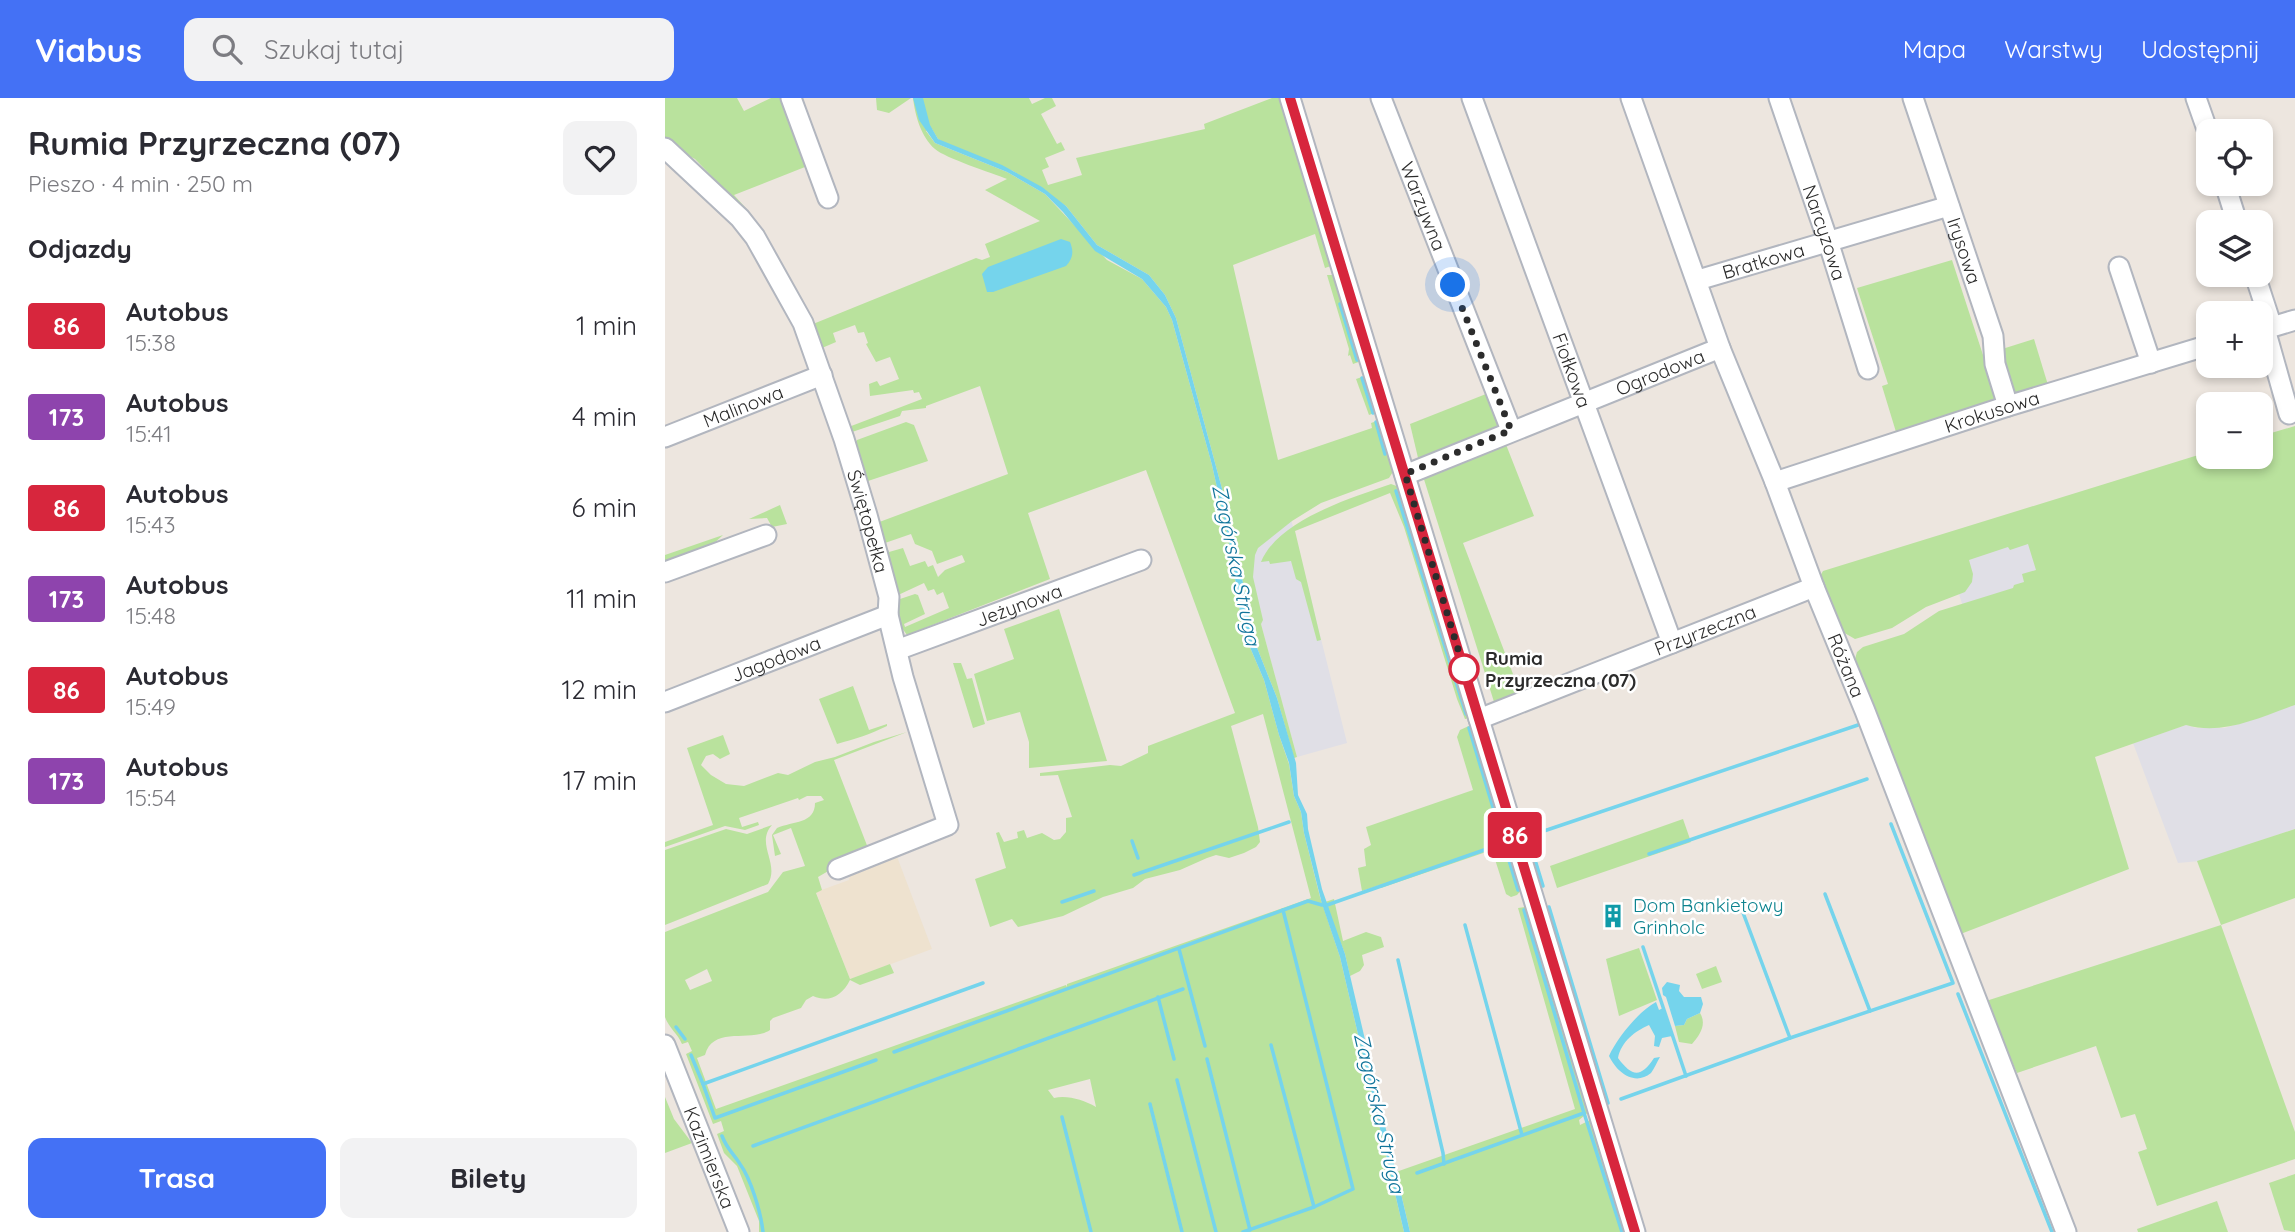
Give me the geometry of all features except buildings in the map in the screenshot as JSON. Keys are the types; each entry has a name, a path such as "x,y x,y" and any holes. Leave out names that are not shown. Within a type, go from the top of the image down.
{"street":[{"path":"791,98 828,198"},
{"path":"1290,98 1635,1232"},
{"name":"Warzywna","path":"1381,98 1511,430"},
{"name":"Fiołkowa","path":"1472,98 1672,643"},
{"name":"Różana","path":"1633,98 1720,348 1865,711 2066,1232"},
{"name":"Narcyzowa","path":"1779,98 1868,369"},
{"name":"Irysowa","path":"1913,98 1993,336 1995,364 2008,406"},
{"path":"2196,98 2203,119"},
{"name":"Świętopełka","path":"665,148 740,218 755,237 797,312 844,439 889,597 888,615 906,687 949,825 838,869"},
{"name":"Bratkowa","path":"1698,280 1949,206"},
{"path":"2119,267 2151,363"},
{"path":"2273,326 2295,320"},
{"name":"Ogrodowa","path":"1405,474 1720,348"},
{"name":"Krokusowa","path":"1775,482 2008,406 2196,349"},
{"path":"2273,354 2289,414"},
{"name":"Malinowa","path":"665,437 822,375"},
{"path":"665,572 766,534"},
{"name":"Jeżynowa","path":"897,650 1141,560"},
{"name":"Przyrzeczna","path":"1479,719 1814,587"},
{"name":"Jagodowa","path":"665,702 888,615"},
{"name":"Kazimierska","path":"665,1045 739,1232"}],"shaded area":[{"path":"2028,514 2048,581 1963,607 1943,541"},
{"path":"1291,519 1347,743 1297,757 1239,543"},
{"path":"2295,705 2295,829 2200,861 2178,863 2133,743 2186,725 2196,728 2225,728"},
{"path":"896,854 932,949 850,979 816,892 849,880 851,871"}],"green space":[{"path":"665,98 737,98 744,111 771,98 787,98 810,165 734,195 751,217 695,159 665,144"},
{"path":"876,98 911,98 889,113 877,110"},
{"path":"913,98 1029,98 1032,104 1052,98 1056,106 1041,114 1057,144 1061,142 1065,150 1045,158 1049,167 1042,170 1048,185 1082,175 1076,158 1205,129 1204,124 1272,98 1280,98 1331,266 1325,268 1315,234 1233,265 1278,460 1372,428 1371,423 1380,420 1396,467 1389,478 1321,503 1292,521 1258,548 1255,555 1253,577 1263,620 1261,624 1297,757 1294,758 1277,698 1252,635 1235,537 1176,318 1165,295 1149,275 1097,245 1066,206 1013,171 944,143 932,129 926,131 935,143 1007,172 1045,194 1107,260 1142,279 1166,307 1172,320 1212,465 1231,551 1241,619 1264,680 1289,764 1294,796 1301,812 1320,897 1340,957 1404,1232 759,1232 759,1221 737,1166 724,1153 717,1134 724,1131 721,1121 713,1124 686,1054 692,1051 688,1042 682,1044 665,1017 665,932 768,892 783,872 805,866 791,828 773,835 781,854 775,856 772,835 777,828 807,818 814,810 815,803 824,800 821,796 798,798 739,818 742,827 758,822 759,825 745,830 725,826 665,847 665,842 713,825 687,748 723,735 730,754 720,759 713,754 706,756 701,765 726,784 744,786 778,773 788,775 815,762 907,732 834,760 868,848 818,877 822,890 816,893 850,979 890,964 894,973 860,985 850,980 834,997 824,999 813,996 806,1000 801,1008 773,1018 770,1021 770,1030 762,1034 716,1040 705,1055 697,1058 716,1109 1066,985 1067,987 1067,984 1311,898 1263,714 1231,726 1258,827 1260,842 1256,847 1229,858 1216,855 1180,870 1145,879 1133,888 1103,897 1063,916 1018,927 1012,919 990,927 975,879 1006,868 996,833 999,832 1004,842 1018,838 1017,832 1024,830 1027,838 1042,833 1054,840 1060,839 1066,832 1066,818 1072,817 1058,775 1040,776 1040,773 1121,766 1148,753 1148,746 1235,713 1146,470 1028,513 1050,579 907,635 899,624 874,524 1008,474 980,386 926,408 902,411 900,416 849,433 846,428 922,399 919,392 914,393 913,390 870,396 869,384 877,381 880,386 899,379 890,357 876,362 866,344 868,343 864,332 858,333 855,325 833,333 836,342 822,348 813,324 976,258 982,260 990,257 985,244 1040,221 985,190 1007,179 958,161 935,149 922,132","holes":["911,534 915,544 932,551 937,564 962,555 965,562 945,570 938,577 933,565 928,567 925,561 910,566 903,548 889,552 885,543","924,583 928,591 934,589 937,595 943,592 949,608 905,627 904,624 925,614 918,595 897,600 896,596","707,969 712,981 690,990 685,980","1090,1079 1096,1107 1075,1099 1054,1098 1048,1090"]},
{"path":"1952,260 1998,401 1896,432 1882,386 1888,384 1857,288"},
{"path":"1327,275 1335,275 1364,360 1353,364 1350,355 1348,356 1349,349"},
{"path":"2034,339 2048,385 2013,396 1999,350"},
{"path":"1368,375 1377,412 1369,415 1356,379"},
{"path":"1486,394 1500,430 1419,462 1410,424"},
{"path":"906,422 914,425 928,461 862,483 852,448 857,440"},
{"path":"2295,426 2295,705 2228,727 2200,728 2186,725 2095,757 2129,869 1958,935 1853,666 1857,652 1863,647 1904,634 1939,611 2013,588 2014,585 2024,582 2022,574 2036,570 2028,544 2010,550 2008,547 1969,560 1972,582 1965,592 1926,607 1892,628 1855,639 1841,631 1819,578 1823,571 2196,456 2196,469 2273,469 2273,432"},
{"path":"1505,442 1534,516 1463,543 1521,695 1495,705 1422,473"},
{"path":"1391,484 1402,488 1470,718 1465,719 1457,699 1404,527 1390,493 1295,531 1321,640 1317,641 1301,582 1296,579 1291,561 1270,564 1269,561 1261,562 1270,547 1299,523 1337,504"},
{"path":"780,505 787,524 772,527 767,518 749,519"},
{"path":"723,535 711,546 665,562 665,555"},
{"path":"1059,609 1107,761 1029,768 1029,742 1020,712 987,721 974,674 1014,659 1004,629"},
{"path":"953,663 961,663 967,679 972,678 985,724 973,728"},
{"path":"853,686 869,730 887,726 837,744 819,699"},
{"path":"1471,725 1522,889 1511,897 1506,894 1492,850 1381,888 1380,885 1362,891 1358,868 1366,866 1364,849 1371,845 1366,827 1473,790 1457,737 1460,730"},
{"path":"1683,819 1691,842 1557,888 1550,866"},
{"path":"772,825 766,839 771,869 768,884 665,925 665,850 726,829 747,834"},
{"path":"2295,829 2295,898 2221,925 2197,861"},
{"path":"1334,899 1343,941 1366,932 1381,937 1384,947 1362,955 1364,965 1360,971 1350,976 1345,954 1325,902"},
{"path":"1518,908 1529,909 1590,1111 1579,1120 1580,1125 1592,1119 1629,1232 1410,1232 1396,1172 1575,1109"},
{"path":"2221,925 2295,1132 2295,1159 2157,1206 2138,1152 2147,1149 2135,1114 2121,1118 2096,1046 2017,1073 1986,1001"},
{"path":"1639,948 1657,1000 1619,1016 1606,959"},
{"path":"1716,966 1722,982 1702,989 1696,974"},
{"path":"1700,1013 1703,1025 1698,1037 1692,1044 1679,1042 1675,1026 1684,1025 1687,1019"},
{"path":"665,1097 674,1119 692,1143 665,1153"},
{"path":"2295,1174 2295,1232 2284,1230 2269,1183"},
{"path":"2217,1201 2228,1232 2138,1232 2137,1229"}],"water":[{"name":"Zagórska Struga","path":"913,98 923,98 930,125 938,139 1002,165 1042,187 1066,206 1097,245 1149,275 1165,295 1176,318 1235,537 1252,635 1277,698 1296,763 1298,795 1307,814 1322,889 1345,954 1410,1232 1404,1232 1340,957 1322,904 1301,812 1294,796 1289,763 1264,680 1241,619 1231,551 1212,465 1172,320 1166,307 1142,279 1095,251 1045,194 1007,172 935,143 919,120"},
{"path":"1061,239 1070,242 1072,249 1066,266 987,292 982,274 988,267"},
{"path":"1667,982 1680,985 1679,991 1684,997 1701,997 1703,1004 1700,1013 1687,1019 1684,1025 1675,1026 1663,995 1662,988"},
{"path":"1656,1002 1659,1010 1663,1008 1672,1036 1662,1038 1659,1047 1654,1046 1655,1036 1649,1025 1629,1038 1618,1058 1632,1072 1641,1072 1654,1058 1660,1057 1651,1073 1645,1077 1632,1078 1621,1072 1609,1056 1629,1026"}],"waterway":[{"path":"1340,304 1357,360"},
{"path":"1362,378 1373,413"},
{"path":"1376,422 1385,454"},
{"path":"1396,491 1466,714"},
{"path":"1538,833 1858,725"},
{"path":"1469,728 1518,890"},
{"path":"1649,854 1867,779"},
{"path":"1134,875 1289,822"},
{"path":"1621,1099 1953,983 1891,824"},
{"path":"1528,837 1543,886"},
{"path":"1132,841 1138,858"},
{"path":"1327,905 1504,843"},
{"path":"1062,902 1094,891"},
{"path":"1825,894 1870,1011"},
{"path":"894,1052 1308,901 1322,905"},
{"path":"1739,902 1790,1038"},
{"path":"1549,907 1608,1103"},
{"path":"1243,1232 1314,1207 1353,1189 1283,910"},
{"path":"1417,1173 1584,1113 1524,910"},
{"path":"1465,925 1522,1135"},
{"path":"1643,947 1686,1076"},
{"path":"1179,949 1205,1046"},
{"path":"1398,960 1444,1164"},
{"path":"876,1060 715,1118 703,1084 983,983"},
{"path":"753,1146 1183,989"},
{"path":"1958,994 2052,1232"},
{"path":"1158,997 1174,1059"},
{"path":"676,1027 685,1039"},
{"path":"1271,1045 1314,1207"},
{"path":"691,1055 703,1084"},
{"path":"1207,1059 1250,1230"},
{"path":"1177,1080 1216,1232"},
{"path":"1150,1104 1182,1232"},
{"path":"1584,1113 1622,1232"},
{"path":"1062,1117 1091,1232"},
{"path":"722,1136 748,1178 758,1206 763,1232"}],"bus line":[{"name":"86","path":"1290,98 1635,1232"}],"place":[{"name":"Rumia Przyrzeczna (07)","path":"1464,669"},
{"name":"Dom Bankietowy Grinholc","path":"1613,916"}],"route":[{"path":"1453,285 1511,430 1405,474 1464,669"}]}
